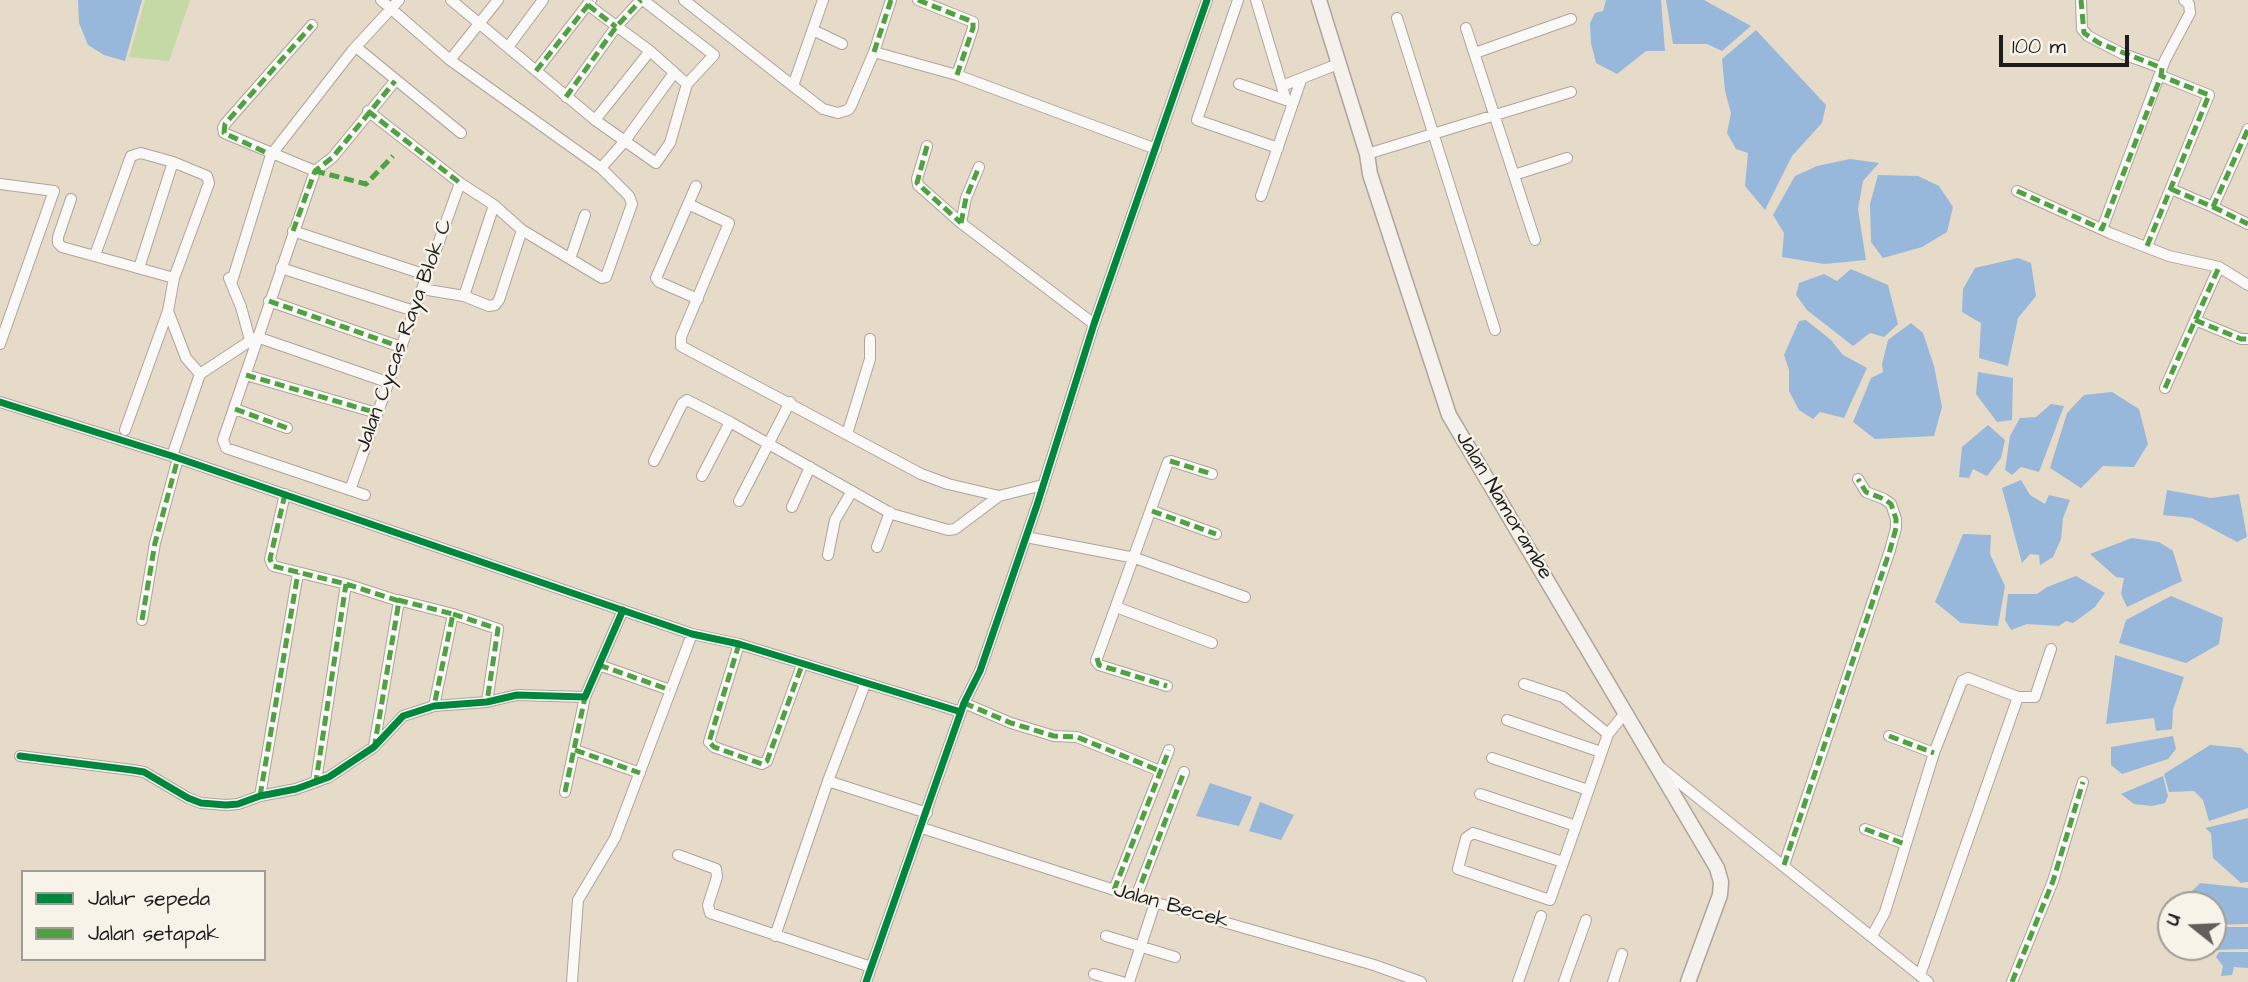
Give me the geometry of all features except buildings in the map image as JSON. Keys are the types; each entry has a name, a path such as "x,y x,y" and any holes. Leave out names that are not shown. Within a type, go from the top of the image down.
{"main road":[{"name":"Jalan Namorambe","path":"1319,0 1367,154 1370,174 1449,415 1717,869 1721,883 1718,902 1688,982"}],"street":[{"path":"368,111 460,183 494,205 522,230 601,278 606,277 632,203 629,196 601,168 450,60 395,4 381,0"},
{"path":"452,0 566,97 654,163 658,162 670,143 687,84 714,55 642,0 616,27 566,97"},
{"path":"450,60 499,0"},
{"path":"508,47 543,0"},
{"path":"684,0 830,112 843,112 851,106 874,52 891,0"},
{"path":"793,86 823,0"},
{"path":"918,0 973,22 957,75"},
{"path":"866,982 963,708 981,671 1094,324 1207,0"},
{"path":"1238,0 1197,120 1278,148"},
{"path":"1256,0 1282,86 1290,101"},
{"path":"2081,0 2082,29 2088,36 2209,95 2147,246"},
{"path":"2102,229 2161,72 2190,13 2189,4 2184,0"},
{"path":"536,71 590,3 687,84"},
{"path":"253,339 232,281 268,153 395,4"},
{"path":"1397,18 1495,330"},
{"path":"1475,53 1571,19"},
{"path":"312,25 225,124 224,134 315,171"},
{"path":"1466,28 1535,240"},
{"path":"813,30 842,44"},
{"path":"356,47 461,133"},
{"path":"595,120 650,51"},
{"path":"874,52 957,75 1156,149"},
{"path":"1282,86 1338,64"},
{"path":"601,168 624,142 674,73"},
{"path":"1261,196 1278,148 1290,101 1301,80"},
{"path":"365,495 226,448 223,440 246,375 253,339 315,171 332,157 395,81"},
{"path":"1239,84 1290,101"},
{"path":"1367,154 1572,92"},
{"path":"2213,207 2248,129"},
{"path":"927,146 917,183 961,223 1094,324"},
{"path":"94,255 131,156 141,153 173,162 210,179 174,278 168,311 125,430"},
{"path":"1514,175 1567,158"},
{"path":"139,268 173,162"},
{"path":"961,223 966,198 979,167"},
{"name":"Jalan Cycas Raya Blok C","path":"350,490 460,183"},
{"path":"0,184 54,191 0,344"},
{"path":"696,186 656,278 659,282 698,299"},
{"path":"2171,189 2248,224"},
{"path":"2017,191 2169,256 2219,267 2248,285"},
{"path":"71,199 58,237 58,243 62,247 174,278"},
{"path":"688,204 730,223 681,337 681,345 930,477 999,496"},
{"path":"464,296 494,205"},
{"path":"570,259 585,215"},
{"path":"422,289 464,296 489,306 498,303 522,230"},
{"path":"293,231 426,275"},
{"path":"2165,388 2219,267"},
{"path":"281,268 414,311"},
{"path":"269,300 401,347"},
{"path":"168,311 186,358 200,374"},
{"path":"2195,320 2241,339 2248,339"},
{"path":"142,620 155,543 175,457 200,374 253,339"},
{"path":"253,339 387,382"},
{"path":"847,434 870,359 870,339"},
{"path":"246,375 377,413"},
{"path":"654,461 684,401 690,401 890,512 951,530 999,496 1043,485"},
{"path":"0,402 175,457 692,634 740,644 865,684 963,708 1054,736 1077,737 1160,771"},
{"path":"739,501 790,402"},
{"path":"235,409 287,428"},
{"path":"702,475 730,422"},
{"path":"1167,687 1097,663 1169,461 1212,474"},
{"path":"792,507 810,467"},
{"path":"1784,865 1896,528 1891,504 1866,492 1858,479"},
{"path":"828,555 835,520 852,491"},
{"path":"285,494 270,562 272,566 346,584 498,629 487,702"},
{"path":"1152,511 1216,534"},
{"path":"877,547 890,512"},
{"path":"1026,537 1135,558 1245,597"},
{"path":"260,796 298,573"},
{"path":"316,780 346,584"},
{"path":"374,747 400,607 398,600"},
{"path":"1116,607 1212,643"},
{"path":"565,792 585,697 624,610"},
{"path":"435,706 453,614"},
{"path":"572,982 578,900 613,843 692,634"},
{"path":"740,644 709,742 714,747 762,764 767,761 802,665"},
{"path":"1872,936 1885,912 1934,754 1964,678 2018,697 2035,697 2051,649"},
{"path":"599,665 670,690"},
{"path":"775,936 828,781 865,684"},
{"path":"1524,684 1563,697 1608,734"},
{"path":"20,756 144,772 188,798 201,803 226,806 296,789 339,772 374,747 403,716 435,706 487,702 517,695 585,697"},
{"path":"1656,764 1924,979 2018,697"},
{"path":"1563,862 1473,833 1466,838 1458,869 1550,900 1608,734 1626,712"},
{"path":"1507,720 1601,752"},
{"path":"1889,736 1934,754"},
{"path":"575,750 640,773"},
{"path":"1114,890 1169,750"},
{"path":"1492,758 1588,790"},
{"path":"1136,897 1184,772"},
{"path":"828,781 927,813"},
{"path":"2012,982 2053,881 2082,782"},
{"path":"1480,794 1576,826"},
{"name":"Jalan Becek","path":"922,828 1155,903 1374,965 1420,982"},
{"path":"1865,829 1905,844"},
{"path":"678,855 716,869 717,877 708,905 710,914 871,967"},
{"path":"1129,982 1155,903"},
{"path":"1518,982 1541,916"},
{"path":"1564,982 1586,920"},
{"path":"1106,936 1175,957"},
{"path":"1613,982 1622,954"},
{"path":"1094,974 1122,982"}],"green space":[{"path":"145,0 190,0 169,61 129,57"}],"water":[{"path":"78,0 142,0 125,61 104,55 88,45 79,23"},
{"path":"1606,0 1661,0 1665,51 1646,51 1617,74 1596,63 1590,23 1595,13 1603,11"},
{"path":"1666,0 1704,0 1751,26 1722,51 1707,44 1673,44"},
{"path":"1756,30 1826,105 1822,123 1792,156 1765,210 1745,186 1748,153 1736,149 1727,133 1731,113 1725,91 1722,59"},
{"path":"1850,159 1879,163 1863,181 1858,209 1866,260 1824,264 1782,257 1784,233 1773,215 1795,176 1817,166"},
{"path":"1878,175 1918,176 1939,186 1953,207 1947,232 1922,247 1883,258 1871,242 1870,204"},
{"path":"2018,258 2031,263 2036,296 2018,318 2008,366 1979,358 1981,323 1962,312 1963,289 1975,268"},
{"path":"1851,269 1888,285 1898,324 1884,337 1870,333 1853,346 1807,310 1796,295 1799,283 1824,274 1837,281"},
{"path":"1806,320 1831,340 1843,355 1867,368 1844,418 1820,412 1813,419 1799,410 1789,391 1789,370 1784,355 1799,321"},
{"path":"1911,323 1923,333 1934,366 1942,407 1934,436 1875,439 1853,422 1871,378 1883,372 1882,364 1888,340"},
{"path":"1978,372 2013,378 2012,420 1997,422 1976,394"},
{"path":"2112,392 2139,409 2148,444 2134,467 2103,466 2081,488 2050,468 2067,413 2084,395"},
{"path":"2051,404 2064,406 2039,472 2021,467 2012,475 2005,470 2010,436 2020,418 2036,417"},
{"path":"1988,425 2005,440 2001,458 1987,476 1973,469 1969,478 1959,477 1962,447"},
{"path":"2021,480 2030,495 2045,504 2049,495 2070,500 2063,518 2061,539 2053,557 2040,565 2039,555 2030,554 2022,563 2002,488"},
{"path":"2167,490 2211,498 2239,494 2247,537 2237,542 2192,518 2163,515"},
{"path":"1963,534 1991,535 1990,554 2005,586 1998,626 1961,623 1935,602"},
{"path":"2132,538 2159,542 2173,551 2182,581 2127,607 2121,594 2124,578 2116,577 2090,554"},
{"path":"2076,576 2105,593 2095,607 2073,623 2066,621 2059,626 2027,624 2011,630 2005,620 2008,594 2037,594 2047,587"},
{"path":"2171,596 2223,618 2219,644 2186,663 2119,643 2126,620"},
{"path":"2115,655 2184,677 2173,710 2172,729 2156,731 2154,718 2106,724"},
{"path":"2173,736 2176,749 2168,759 2122,774 2111,765 2111,747"},
{"path":"2210,745 2241,748 2248,754 2248,808 2209,821 2203,800 2194,791 2169,792 2164,774"},
{"path":"2163,776 2168,796 2165,803 2152,806 2134,804 2121,794"},
{"path":"1210,783 1252,797 1239,826 1196,816"},
{"path":"1260,802 1294,815 1281,840 1249,831"},
{"path":"2248,818 2248,882 2241,883 2213,858 2211,833 2205,828"},
{"path":"2200,883 2248,888 2248,924 2227,925 2227,891 2192,891"},
{"path":"2227,927 2248,927 2248,949 2227,950"},
{"path":"2227,952 2248,952 2248,968 2234,967 2232,975 2221,976 2223,966 2219,961 2227,961"}],"marked path":[{"path":"536,71 592,0"},
{"path":"566,97 616,27 641,0"},
{"path":"874,52 891,0"},
{"path":"918,0 973,22 957,75"},
{"path":"2017,191 2102,229 2161,76 2162,68 2099,43 2084,33 2081,0"},
{"path":"588,5 616,27"},
{"path":"265,152 224,133 225,124 312,25"},
{"path":"2147,246 2209,95 2161,76"},
{"path":"293,231 315,171 333,157 395,81"},
{"path":"368,111 460,183"},
{"path":"2171,189 2213,207 2248,129"},
{"path":"927,146 917,183 961,223"},
{"path":"315,171 366,184 393,156"},
{"path":"961,223 966,198 979,167"},
{"path":"2213,207 2248,224"},
{"path":"2165,388 2219,267"},
{"path":"269,301 401,347"},
{"path":"2195,320 2241,339 2248,339"},
{"path":"246,375 377,413"},
{"path":"235,409 287,428"},
{"path":"142,620 155,543 178,458"},
{"path":"1170,461 1212,474"},
{"path":"1784,865 1896,528 1891,504 1866,492 1858,479"},
{"path":"285,494 270,559 273,566 346,584 399,601 375,743"},
{"path":"1152,511 1216,534"},
{"path":"260,796 298,573"},
{"path":"312,782 316,781 346,584"},
{"path":"398,600 453,614 434,706"},
{"path":"453,614 498,629 487,702"},
{"path":"739,644 709,742 714,747 762,764 767,761 802,665"},
{"path":"1097,658 1099,665 1167,686"},
{"path":"599,665 670,690"},
{"path":"565,792 585,697"},
{"path":"964,703 1011,723 1054,736 1077,737 1160,771"},
{"path":"1889,736 1934,753"},
{"path":"575,750 640,773"},
{"path":"1114,890 1169,750"},
{"path":"1136,897 1184,772"},
{"path":"2012,982 2053,881 2083,782"},
{"path":"1865,829 1905,844"}],"cycle path":[{"path":"866,982 964,703 980,671 1037,505 1094,324 1207,0"},
{"path":"0,402 172,456 692,634 739,644 961,712"},
{"path":"20,756 144,772 201,803 238,804 260,796 296,789 329,777 374,747 403,716 434,706 487,702 517,695 585,697 623,610"}]}
